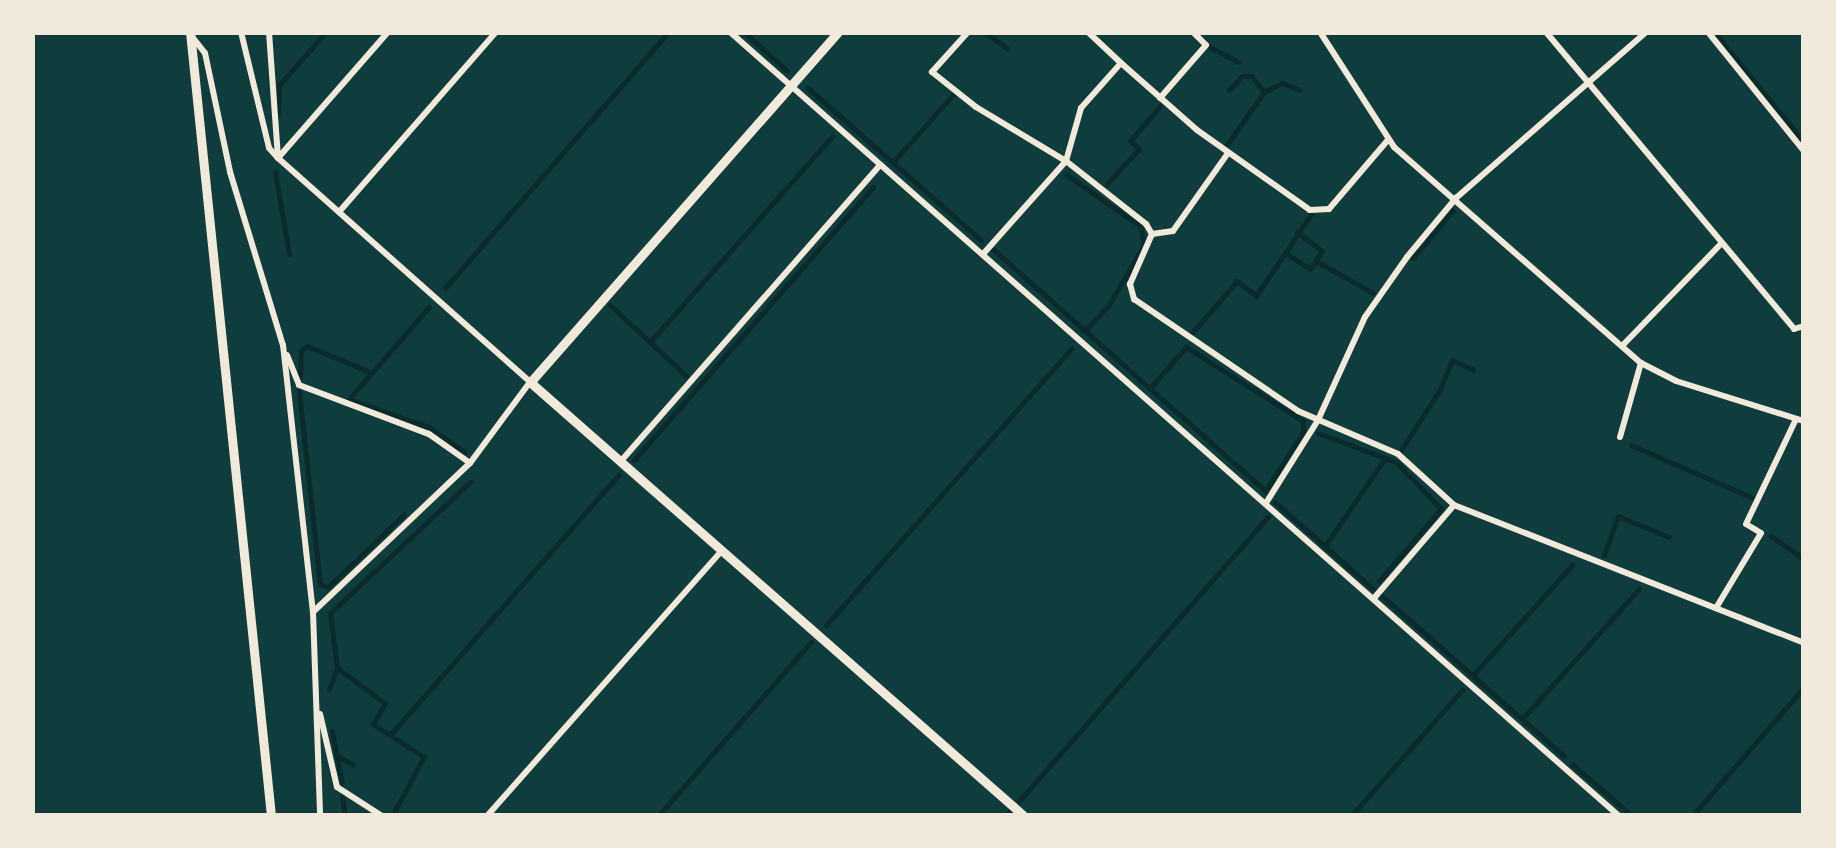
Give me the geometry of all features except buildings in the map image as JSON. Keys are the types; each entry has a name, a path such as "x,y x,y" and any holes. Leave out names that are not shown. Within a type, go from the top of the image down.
{"street":[{"path":"241,32 269,148 278,158 1024,816"},
{"path":"269,32 278,158"},
{"path":"278,158 388,32"},
{"path":"338,212 496,32"},
{"path":"730,32 1619,816"},
{"path":"313,612 470,463 530,382 838,32"},
{"path":"968,32 932,72 976,107 1066,161 1146,224 1152,234"},
{"path":"1088,32 1228,154 1310,210 1329,209 1388,140"},
{"path":"1160,98 1206,45 1193,32"},
{"path":"1320,32 1388,140 1641,363 1676,382 1800,420 1746,524 1761,532 1716,608"},
{"path":"1546,32 1794,329 1804,326"},
{"path":"1266,503 1318,420 1365,317 1406,257 1456,198 1646,32"},
{"path":"1708,32 1804,151"},
{"path":"190,33 205,53 230,172 299,386 428,434 470,463"},
{"path":"190,33 271,816"},
{"path":"984,253 1066,161 1081,108 1121,64"},
{"path":"1152,234 1173,231 1228,154"},
{"path":"620,462 880,165"},
{"path":"1152,234 1130,284 1134,299 1318,420 1398,454 1454,505 1804,644"},
{"path":"1622,346 1721,244"},
{"path":"283,345 313,612 320,816"},
{"path":"1620,438 1641,363"},
{"path":"1374,597 1454,505"},
{"path":"487,816 722,550"},
{"path":"317,699 337,787 382,816"}],"waterway":[{"path":"278,116 279,85 326,32"},
{"path":"445,288 668,32"},
{"path":"744,32 787,71"},
{"path":"984,32 1007,48"},
{"path":"1714,32 1804,142"},
{"path":"1210,47 1238,62"},
{"path":"1229,90 1242,76 1251,76 1264,92"},
{"path":"1226,146 1264,92 1282,83 1300,90"},
{"path":"808,88 981,240"},
{"path":"893,162 953,95"},
{"path":"1107,184 1139,149 1130,141 1160,106"},
{"path":"686,376 650,342 832,136"},
{"path":"275,172 289,254"},
{"path":"1067,175 1140,226 1144,245 1108,306 1086,330"},
{"path":"634,460 873,187"},
{"path":"1413,258 1453,210"},
{"path":"1192,333 1237,281 1256,296 1311,214"},
{"path":"1297,232 1322,251 1316,260"},
{"path":"994,250 1265,491 1303,432 1303,422"},
{"path":"1287,254 1310,269 1316,261 1373,293"},
{"path":"610,305 650,342"},
{"path":"429,307 349,399 429,427 465,452"},
{"path":"300,377 301,351 307,346 370,372"},
{"path":"1150,388 1186,347 1303,421"},
{"path":"826,625 1072,348"},
{"path":"1401,450 1439,391 1452,360 1473,370"},
{"path":"299,391 320,584 328,587 404,514"},
{"path":"1318,433 1385,458 1325,546"},
{"path":"1631,445 1753,498"},
{"path":"1379,581 1441,509 1396,462 1385,458"},
{"path":"390,735 619,474"},
{"path":"400,816 394,812 424,757 373,724 385,703 337,668 330,613 470,482"},
{"path":"1275,502 1373,589"},
{"path":"1604,555 1618,516 1669,537"},
{"path":"1019,801 1268,517"},
{"path":"1771,536 1804,559"},
{"path":"1473,675 1573,564"},
{"path":"1522,719 1639,589"},
{"path":"1382,596 1564,756"},
{"path":"658,816 811,642"},
{"path":"329,689 337,668"},
{"path":"1692,816 1804,687"},
{"path":"1351,816 1462,690"},
{"path":"332,731 342,784"},
{"path":"338,756 353,765"},
{"path":"1572,764 1632,816"},
{"path":"342,797 345,816"},
{"path":"1006,816 1009,812"}]}
